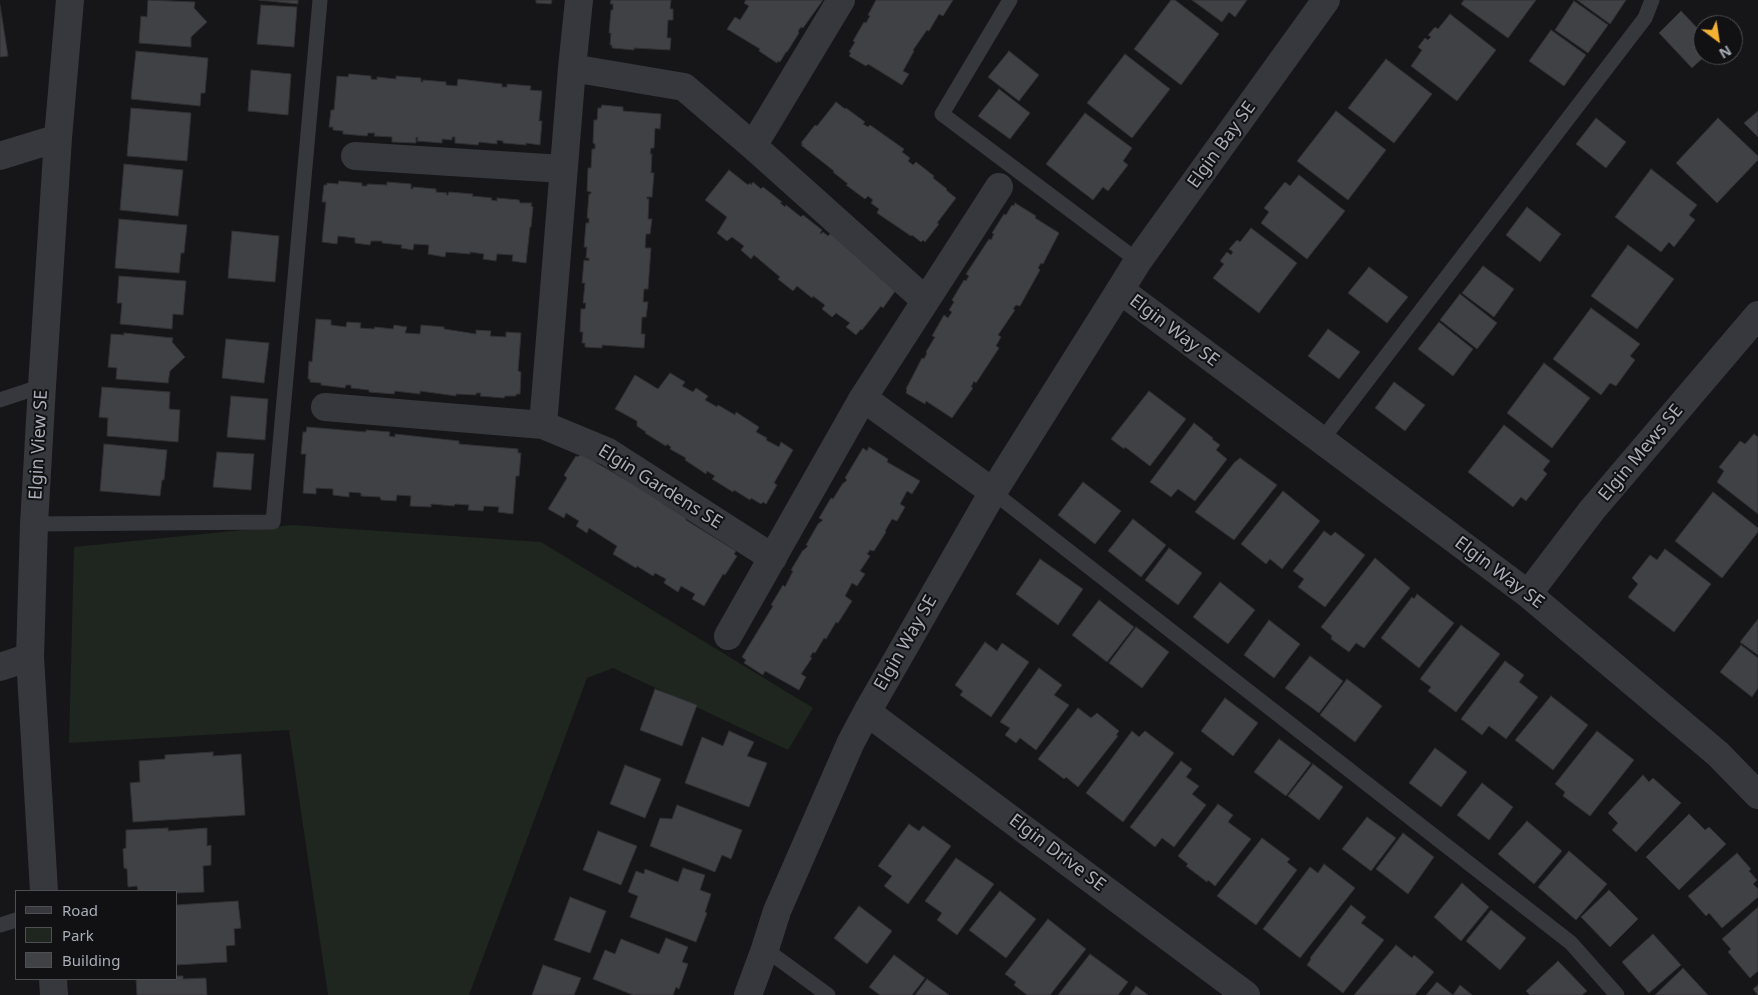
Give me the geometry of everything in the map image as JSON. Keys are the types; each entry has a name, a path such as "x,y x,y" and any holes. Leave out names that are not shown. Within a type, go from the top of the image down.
{"street":[{"name":"Elgin View SE","path":"44,890 30,657 34,524 42,386 58,138 70,0"},
{"path":"543,425 563,169 579,0"},
{"path":"753,146 841,0"},
{"name":"Elgin Bay SE","path":"1120,290 1138,261 1326,0"},
{"path":"572,68 684,87 925,300"},
{"path":"0,156 58,138"},
{"path":"355,156 563,169"},
{"path":"728,636 863,398 999,188"},
{"name":"Elgin Way SE","path":"748,995 777,911 851,742 993,492 1120,290 1528,594 1718,754 1758,795"},
{"name":"Elgin Mews SE","path":"1528,594 1592,510 1758,315"},
{"path":"863,398 993,492"},
{"name":"Elgin Gardens SE","path":"325,407 543,425 608,452 773,558"},
{"path":"0,667 30,657"},
{"name":"Elgin Drive SE","path":"867,712 1246,995"},
{"path":"52,980 54,995"}],"lane":[{"path":"34,524 273,522 320,0"},
{"path":"1010,0 942,114 1138,261"},
{"path":"1321,441 1645,18 1652,0"},
{"path":"0,400 42,386"},
{"path":"993,492 1571,944 1617,995"},
{"path":"0,925 15,920"},
{"path":"765,949 828,995"}],"green space":[{"path":"292,525 541,542 813,708 788,750 613,668 587,678 469,995 328,995 289,730 69,743 74,547"}],"building":[{"path":"148,0 195,2 194,8 207,22 191,37 191,47 139,43 141,16 147,17"},
{"path":"259,0 298,0 298,4"},
{"path":"536,0 552,0 551,4 536,3"},
{"path":"611,0 671,0 670,9 673,9 673,20 668,20 667,38 671,38 670,50 612,48 612,45 610,45 611,33 609,33 611,10 613,10 613,4 610,4"},
{"path":"746,0 823,0 803,28 801,27 798,31 799,33 787,52 780,62 778,61 777,63 759,51 760,49 727,29 735,17 740,20 749,6 744,3"},
{"path":"876,0 953,0 943,16 939,14 929,31 927,30 913,50 903,71 909,74 902,85 868,64 866,66 849,56 851,53 849,52 855,42 853,41 864,22 866,23 870,16 868,15"},
{"path":"1171,0 1175,0 1219,34 1181,85 1134,49"},
{"path":"1192,0 1247,0 1235,17 1229,12 1222,22"},
{"path":"1464,0 1536,0 1508,38 1461,4"},
{"path":"1577,0 1626,0 1610,24"},
{"path":"1574,1 1608,25 1588,53 1555,30"},
{"path":"0,5 8,56 0,57"},
{"path":"261,5 297,7 294,47 257,44"},
{"path":"1681,11 1693,24 1693,65 1695,65 1692,68 1659,33"},
{"path":"1450,14 1496,50 1457,101 1411,66 1422,50 1418,47 1425,38 1428,40 1431,37 1428,35 1435,27 1438,29"},
{"path":"1551,30 1586,55 1564,86 1529,61"},
{"path":"136,51 208,58 205,93 201,93 200,106 131,99"},
{"path":"1009,51 1039,75 1019,101 988,77"},
{"path":"1125,54 1170,89 1132,138 1087,103"},
{"path":"1386,59 1432,94 1394,143 1348,108"},
{"path":"251,70 291,74 288,115 248,111"},
{"path":"349,74 371,76 371,79 377,80 377,77 396,79 396,76 421,78 421,82 423,80 446,82 446,85 457,86 458,79 502,84 502,87 507,87 507,84 531,86 530,90 542,91 539,121 542,121 540,145 503,143 503,141 497,140 497,144 479,142 478,145 455,143 455,137 452,137 452,140 442,139 442,143 417,141 418,138 416,137 416,143 392,142 392,137 374,136 375,133 368,133 367,136 343,134 343,131 333,130 333,127 329,127 331,110 334,110 337,76 348,77"},
{"path":"999,89 1030,113 1010,139 978,116"},
{"path":"836,102 865,122 863,124 868,127 870,125 904,149 902,152 910,158 908,161 913,165 916,162 934,176 933,178 956,198 925,242 923,240 921,242 911,236 877,213 879,209 871,203 873,200 868,196 865,199 846,185 848,184 834,171 801,145 815,125 817,126"},
{"path":"602,105 623,107 623,111 661,114 660,129 655,128 654,148 651,148 650,154 652,154 651,173 654,173 652,197 647,197 649,199 648,219 652,219 650,234 646,234 645,248 651,248 648,289 644,289 643,302 648,302 646,317 642,317 641,334 645,334 644,348 602,345 602,348 585,347 585,343 582,343 583,332 580,332 581,309 585,309 586,303 583,303 585,283 582,283 584,260 589,261 589,258 586,258 587,247 584,247 586,223 589,223 589,218 587,218 589,194 591,194 591,192 587,191 588,168 591,168 592,149 595,149 595,144 593,143 594,120 597,120 598,108 601,108"},
{"path":"131,108 191,113 187,161 127,156"},
{"path":"1336,111 1386,150 1348,200 1297,161"},
{"path":"1758,111 1758,137 1744,123"},
{"path":"1085,113 1132,148 1123,161 1128,165 1108,191 1103,187 1093,200 1046,164"},
{"path":"1596,118 1626,142 1606,168 1576,144"},
{"path":"1718,118 1758,156 1758,160 1717,203 1676,163"},
{"path":"124,164 183,170 178,216 120,210"},
{"path":"1651,169 1697,205 1689,215 1695,220 1674,247 1669,242 1661,252 1615,217"},
{"path":"729,170 748,185 750,183 751,185 753,182 761,189 763,187 782,202 780,203 785,207 786,205 801,217 803,215 822,230 821,234 823,232 828,236 831,233 896,290 883,308 881,306 856,335 846,327 850,323 836,313 832,317 822,309 825,305 813,296 812,298 797,286 793,291 754,255 751,259 741,250 744,246 732,237 727,241 717,233 727,217 705,200"},
{"path":"1299,175 1345,211 1307,259 1261,223 1269,212 1264,208 1285,182 1290,186"},
{"path":"339,181 362,183 362,186 367,186 367,184 387,185 387,182 411,184 411,189 413,187 436,189 436,192 447,193 446,195 449,192 473,194 472,196 492,198 491,200 497,201 497,198 519,200 520,203 532,203 526,263 512,261 513,255 497,254 496,261 483,259 484,254 470,252 470,254 446,252 445,257 428,254 429,245 414,244 413,250 401,248 402,245 382,243 382,241 371,241 370,245 355,243 355,238 338,236 337,244 322,242 326,202 322,202 324,185 327,185 327,183 338,184"},
{"path":"1015,203 1059,233 1043,264 1041,263 1038,268 1040,270 1020,306 1016,305 1013,309 1015,310 998,335 1001,337 996,346 999,348 976,383 974,381 971,387 973,388 952,418 926,401 925,404 906,393 906,389 922,358 924,359 935,337 932,336 944,315 948,318 952,312 949,310 954,302 952,300 964,280 966,281 969,276 966,274 989,239 991,240 994,234 992,233 1004,214 1006,215"},
{"path":"1527,207 1561,234 1540,262 1506,235"},
{"path":"119,219 187,225 184,253 181,253 179,273 115,268"},
{"path":"1251,228 1297,263 1259,313 1213,278 1224,264 1220,261 1227,252 1231,255 1233,252 1229,249 1237,240 1240,242"},
{"path":"232,231 279,236 275,282 228,278"},
{"path":"1628,245 1674,279 1637,329 1591,296"},
{"path":"1483,266 1514,289 1494,317 1462,293"},
{"path":"1369,267 1408,297 1387,323 1348,293"},
{"path":"119,276 186,281 183,315 173,314 172,329 120,324 122,303 117,303"},
{"path":"1460,294 1497,323 1477,349 1440,320"},
{"path":"1591,308 1640,344 1630,356 1635,360 1616,386 1610,383 1601,395 1553,359"},
{"path":"316,319 331,320 331,325 346,327 347,322 361,323 360,328 393,329 394,325 407,327 405,333 420,334 421,325 444,327 444,329 476,334 476,330 491,331 490,336 506,337 506,332 521,333 518,371 521,372 520,394 505,396 504,398 480,396 481,393 476,393 476,395 456,394 456,396 420,391 420,394 395,391 394,394 369,392 369,390 351,388 351,385 346,385 345,388 310,382 310,379 308,379 309,361 312,362"},
{"path":"1439,322 1473,349 1453,376 1418,349"},
{"path":"1328,329 1360,352 1339,379 1308,356"},
{"path":"124,333 173,338 172,342 185,357 170,371 168,383 116,379 117,368 108,367 111,334 124,335"},
{"path":"226,339 269,343 264,383 222,378"},
{"path":"1544,363 1590,398 1552,448 1507,413"},
{"path":"670,373 685,382 682,386 693,392 696,388 708,396 705,400 735,415 736,412 759,427 756,432 767,438 766,440 779,447 781,442 793,450 774,483 777,485 766,504 763,502 761,504 751,498 750,500 712,479 715,476 707,471 706,474 685,460 686,458 670,449 671,447 667,444 666,446 645,433 637,426 637,421 615,409 635,375 658,389"},
{"path":"1394,382 1425,405 1405,431 1375,408"},
{"path":"102,387 170,392 169,409 180,410 178,442 107,436 108,418 99,417"},
{"path":"1149,391 1186,419 1150,466 1111,439"},
{"path":"231,396 268,399 265,440 227,437"},
{"path":"1194,423 1220,445 1216,450 1227,459 1195,501 1178,489 1171,497 1150,482"},
{"path":"1504,425 1550,461 1543,470 1547,474 1526,501 1521,497 1513,507 1468,472"},
{"path":"307,427 390,432 389,436 395,437 395,434 459,441 459,444 518,449 518,453 521,453 519,476 516,476 513,514 498,512 499,507 484,506 483,511 468,510 469,505 455,504 454,506 431,504 431,507 410,506 411,496 397,495 396,501 381,500 380,497 361,496 361,493 349,492 349,497 333,495 333,489 316,488 316,494 303,493 306,454 301,454 303,432 306,432"},
{"path":"1754,434 1758,437 1758,514 1717,482 1724,471 1719,467 1740,441 1745,444"},
{"path":"104,444 167,450 164,480 162,480 160,496 100,491"},
{"path":"869,447 888,459 887,462 920,481 912,494 907,491 900,504 905,507 897,521 892,519 874,551 870,550 867,554 870,556 860,571 865,574 857,586 852,583 845,596 852,601 826,639 824,638 815,653 813,652 810,657 812,658 801,674 806,677 799,690 765,671 763,675 744,663 746,660 742,657 773,606 771,605 783,585 785,587 793,571 791,570 803,550 808,546 806,545 818,524 823,520 819,518 831,498 833,499 847,480 845,478 863,448 867,451"},
{"path":"217,452 254,454 251,490 213,487"},
{"path":"581,454 663,501 662,503 686,518 686,520 736,551 734,554 737,556 725,575 723,574 704,606 692,599 695,594 681,586 678,592 664,583 666,579 655,573 653,576 637,566 636,568 613,554 617,546 589,528 587,533 576,526 579,521 566,513 564,518 548,509 567,478 564,475 576,456 578,457"},
{"path":"1240,458 1277,485 1234,540 1195,512"},
{"path":"1083,482 1121,511 1095,544 1058,515"},
{"path":"1283,491 1320,521 1282,569 1270,559 1266,564 1241,544"},
{"path":"1713,492 1758,528 1758,532 1722,578 1675,541"},
{"path":"1133,519 1166,545 1141,577 1108,551"},
{"path":"1324,531 1331,536 1335,532 1365,555 1325,607 1298,587 1304,579 1293,571"},
{"path":"1169,548 1202,573 1178,605 1145,580"},
{"path":"1665,549 1711,584 1674,632 1628,597 1638,584 1632,578 1650,555 1657,560"},
{"path":"1375,558 1410,588 1364,648 1356,643 1349,652 1331,639 1332,636 1321,627"},
{"path":"1040,559 1083,589 1058,625 1016,594"},
{"path":"1220,582 1255,610 1228,644 1193,617"},
{"path":"1417,594 1454,623 1419,668 1381,638 1412,597 1414,599"},
{"path":"1099,600 1134,627 1107,662 1072,635"},
{"path":"1758,619 1758,655 1740,642"},
{"path":"1269,620 1300,644 1274,678 1244,655"},
{"path":"1461,625 1500,654 1456,712 1428,691 1431,687 1420,679"},
{"path":"1136,627 1169,652 1142,688 1109,663"},
{"path":"985,642 997,651 1002,643 1029,662 991,717 960,695 963,691 955,685"},
{"path":"1741,645 1758,658 1758,688 1752,697 1720,672"},
{"path":"1310,656 1343,681 1319,713 1285,688"},
{"path":"1505,661 1524,675 1519,682 1538,697 1506,739 1489,726 1482,735 1461,719"},
{"path":"1039,668 1062,685 1054,695 1069,705 1036,750 1020,738 1016,743 1005,735 1010,728 1000,722"},
{"path":"1347,679 1382,706 1355,742 1320,715"},
{"path":"655,689 697,705 682,746 640,730"},
{"path":"1551,696 1588,725 1553,770 1515,740"},
{"path":"1225,698 1258,723 1233,756 1201,731"},
{"path":"1078,708 1091,718 1097,713 1119,731 1116,735 1118,736 1078,787 1038,759"},
{"path":"729,731 754,742 747,756 767,763 749,807 685,783 702,737 723,746"},
{"path":"1132,731 1139,737 1145,731 1174,753 1123,822 1086,793"},
{"path":"1597,731 1634,760 1590,816 1563,796 1565,792 1555,784"},
{"path":"1279,739 1311,763 1286,796 1254,772"},
{"path":"1435,748 1467,772 1441,807 1409,783"},
{"path":"213,752 213,756 241,754 245,815 133,822 130,783 140,782 139,761 165,759 165,755"},
{"path":"1181,761 1192,769 1186,777 1199,786 1192,794 1206,805 1174,847 1162,838 1155,847 1130,827"},
{"path":"1313,764 1343,787 1319,820 1288,796"},
{"path":"625,765 661,779 645,818 610,804"},
{"path":"1643,775 1649,782 1653,778 1681,803 1636,852 1612,830 1618,823 1608,813"},
{"path":"1482,783 1513,807 1489,840 1457,815"},
{"path":"1218,804 1233,815 1228,822 1251,839 1215,886 1186,866 1188,864 1178,856"},
{"path":"677,805 742,830 731,859 722,855 715,872 650,846 660,818 672,819"},
{"path":"1689,814 1705,830 1709,827 1726,844 1679,890 1646,857"},
{"path":"1367,817 1396,838 1371,871 1342,849"},
{"path":"1527,821 1562,851 1534,884 1498,854"},
{"path":"909,824 919,831 923,826 951,846 908,904 884,886 892,876 878,866"},
{"path":"168,828 168,831 207,828 207,846 211,845 211,865 203,866 204,892 178,893 178,890 138,890 137,886 128,887 123,849 126,848 126,830"},
{"path":"598,831 637,846 621,885 583,870"},
{"path":"1403,833 1434,857 1408,894 1376,869"},
{"path":"1262,838 1290,859 1287,862 1297,870 1256,925 1217,896"},
{"path":"1569,851 1607,884 1576,920 1538,887"},
{"path":"1737,853 1751,869 1749,871 1757,880 1753,884 1758,889 1758,897 1722,928 1709,913 1706,916 1688,896"},
{"path":"956,858 994,884 957,935 937,920 942,913 925,901"},
{"path":"1324,864 1355,888 1300,958 1263,929 1310,867 1318,873"},
{"path":"683,868 705,875 700,890 711,894 705,912 707,913 696,942 630,917 638,896 628,892 636,871 644,874 645,869 678,882"},
{"path":"1462,883 1489,907 1461,941 1434,917"},
{"path":"1609,890 1638,919 1610,947 1581,917"},
{"path":"1000,891 1036,919 1006,958 969,930"},
{"path":"570,897 606,911 590,953 554,940"},
{"path":"238,901 241,928 234,929 235,945 226,946 227,962 178,965 178,905"},
{"path":"1351,905 1366,917 1361,923 1384,940 1343,993 1307,965 1310,958"},
{"path":"859,906 892,931 867,964 834,938"},
{"path":"1758,907 1758,971 1750,978 1728,952 1731,949 1722,939"},
{"path":"1491,910 1526,938 1500,970 1466,941"},
{"path":"1048,919 1086,949 1050,995 1027,995 1014,985 1016,982 1005,974"},
{"path":"1653,934 1681,965 1649,993 1622,962"},
{"path":"666,938 688,947 682,962 688,964 679,989 676,987 673,995 633,995 593,979 605,950 615,954 621,939 659,954"},
{"path":"1396,945 1412,958 1414,955 1434,972 1415,995 1354,995"},
{"path":"1090,954 1128,982 1118,995 1058,995"},
{"path":"894,955 925,978 912,995 880,995 869,987"},
{"path":"1558,961 1587,991 1582,995 1530,995 1526,991"},
{"path":"543,965 581,978 574,995 532,995"},
{"path":"1683,968 1708,995 1655,995"},
{"path":"178,976 183,976 183,979 206,978 207,995 137,995 136,980 178,980"},
{"path":"927,979 949,995 915,995"},
{"path":"1437,982 1453,995 1426,995"},
{"path":"1460,985 1472,995 1453,995"},
{"path":"1758,985 1758,995 1753,989"},
{"path":"1136,986 1148,995 1130,995"}]}
